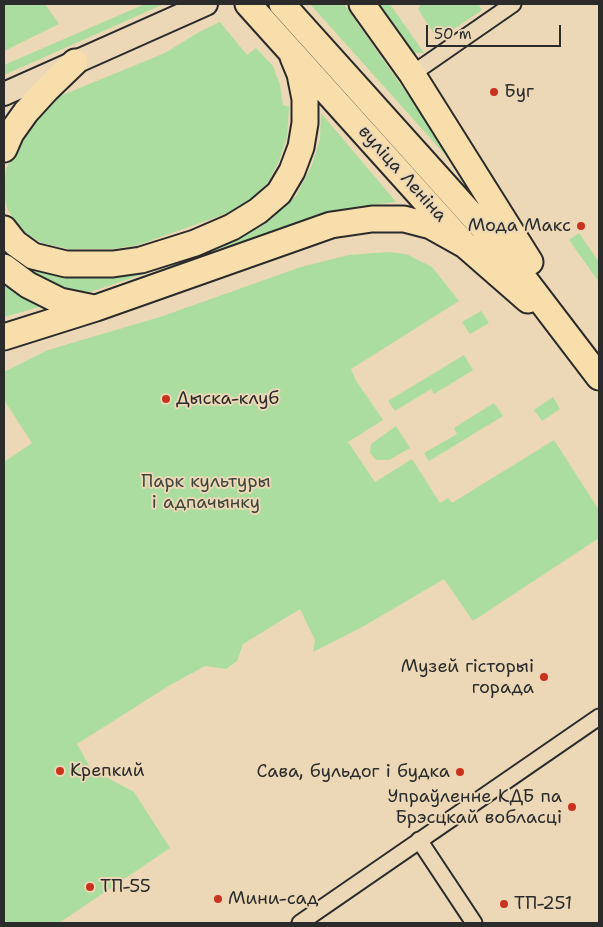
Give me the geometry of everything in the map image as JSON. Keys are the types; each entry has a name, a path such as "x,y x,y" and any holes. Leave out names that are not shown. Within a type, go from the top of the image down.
{"main road":[{"path":"4,94 206,4"},
{"name":"вуліца Леніна","path":"248,4 288,46 465,244 567,335"},
{"name":"вуліца Леніна","path":"282,4 491,236 599,377"},
{"path":"362,4 412,74 532,265 567,335"},
{"path":"4,229 15,243 33,256 48,262 113,264 141,260 195,243 232,228 258,211 278,193 292,171 301,147 305,123 305,99 300,74 288,46"},
{"path":"4,149 11,133 26,112 75,62"},
{"path":"4,337 96,308 332,225 372,219 404,219 431,226 465,244"},
{"path":"4,267 28,285 60,301 96,308"}],"street":[{"path":"412,74 513,4"},
{"path":"300,923 599,717"},
{"path":"419,840 474,923"}],"green space":[{"path":"4,4 45,4 59,24 4,51"},
{"path":"145,4 164,4 4,75 4,65"},
{"path":"310,4 344,4 466,178"},
{"path":"370,4 390,4 424,53 404,53"},
{"path":"421,4 478,4 482,10 438,40 418,9"},
{"path":"220,22 247,55 256,48 273,66 280,85 283,105 289,107 287,137 279,161 268,182 251,200 228,213 138,245 113,249 69,249 42,243 20,230 7,208 4,193 6,169 26,130 47,104 60,96 165,53 199,32"},
{"path":"321,113 396,202 353,207 326,213 90,292 66,290 41,281 4,258 4,248 21,261 218,245 261,227 296,196 312,165 320,139"},
{"path":"579,233 599,262 599,282 569,240"},
{"name":"Парк культуры і адпачынку","path":"388,252 406,254 432,267 459,301 351,369 355,379 383,420 348,442 375,482 412,459 440,503 448,498 452,503 554,440 599,510 599,538 473,621 444,579 364,626 313,652 315,640 300,609 243,644 237,661 226,669 205,666 170,685 77,744 91,769 134,792 170,848 59,923 4,923 4,462 32,443 4,400 4,372 48,350 160,317 301,267 349,255"},
{"path":"4,278 50,304 4,317"},
{"path":"481,311 489,323 470,334 462,322"},
{"path":"464,355 473,370 434,394 431,389 395,411 388,401"},
{"path":"553,397 560,409 542,421 534,410"},
{"path":"494,403 503,416 429,461 424,453 457,434 454,428"},
{"path":"396,426 410,448 389,460 376,460 370,453 371,444"}],"place":[{"name":"Буг","path":"494,92"},
{"name":"Мода Макс","path":"581,226"},
{"name":"Дыска-клуб","path":"166,399"},
{"name":"Музей гісторыі горада","path":"544,677"},
{"name":"Крепкий","path":"60,771"},
{"name":"Сава, бульдог і будка","path":"460,772"},
{"name":"Упраўленне КДБ па Брэсцкай вобласці","path":"572,807"},
{"name":"ТП-55","path":"90,887"},
{"name":"Мини-сад","path":"218,899"},
{"name":"ТП-251","path":"504,904"}]}
